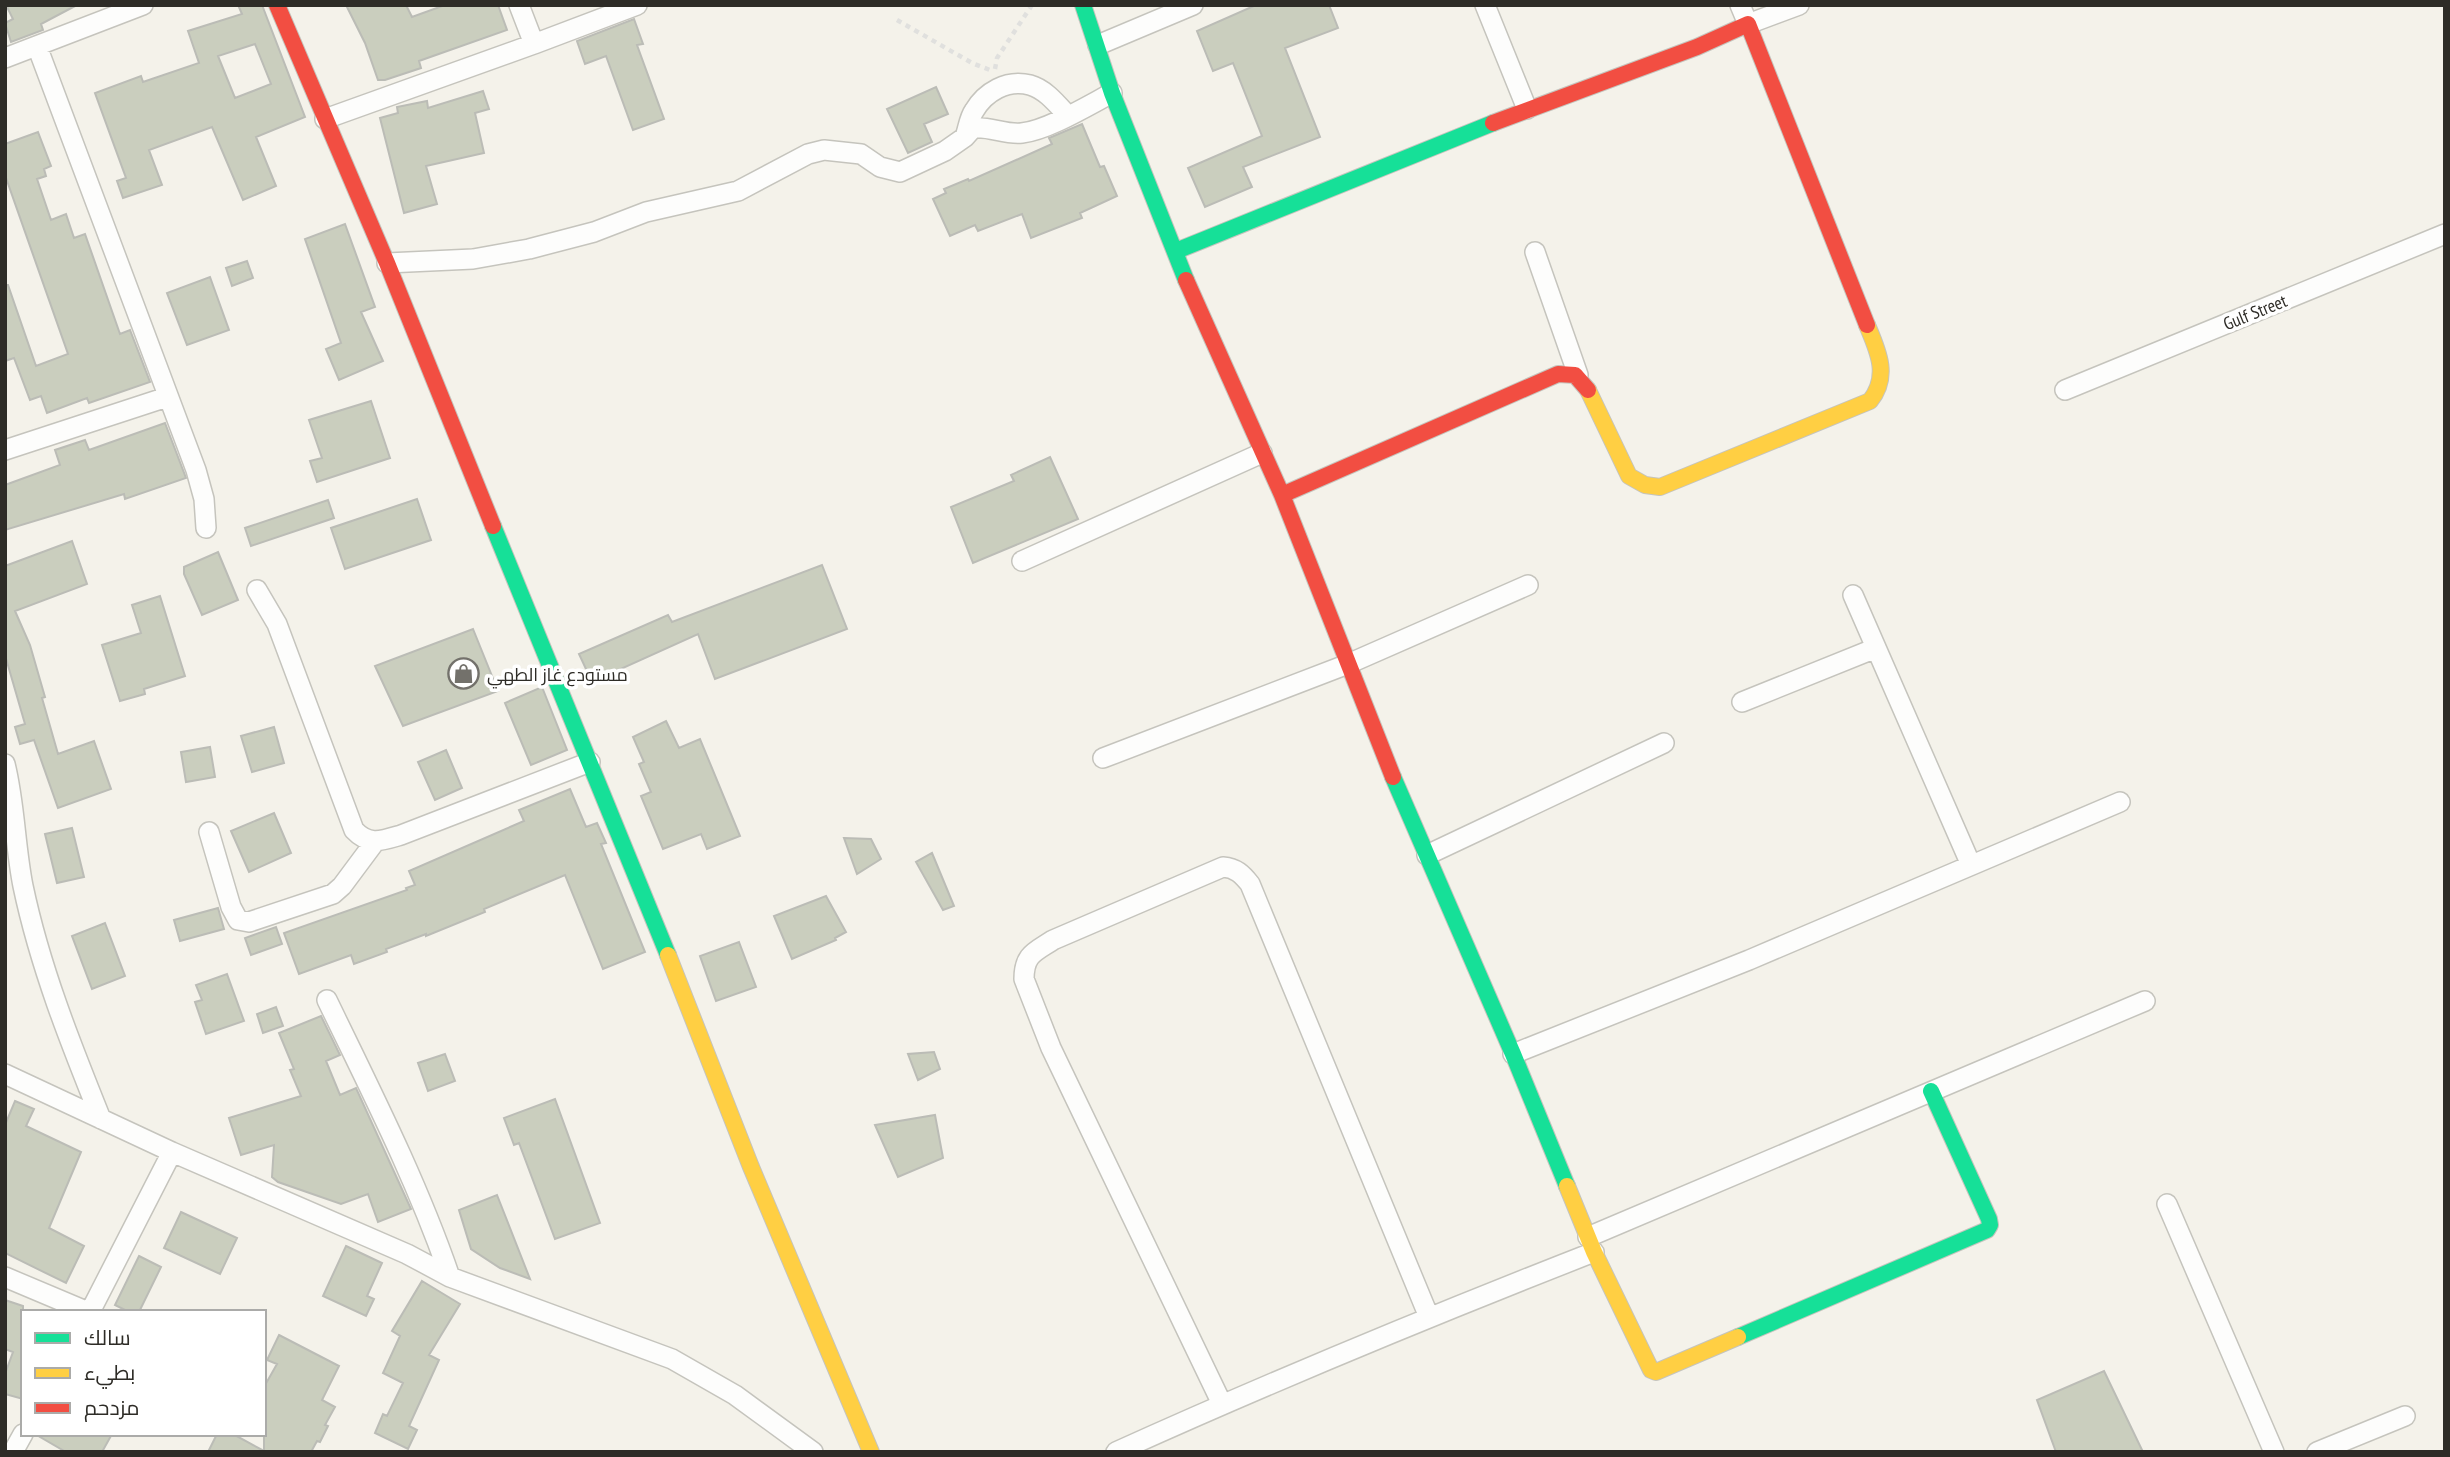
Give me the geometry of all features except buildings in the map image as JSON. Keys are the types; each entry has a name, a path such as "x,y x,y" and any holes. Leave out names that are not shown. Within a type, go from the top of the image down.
{"street":[{"path":"5,58 143,5"},
{"path":"277,5 387,263 657,926 751,1167 871,1452"},
{"path":"519,5 534,44"},
{"path":"326,119 637,5"},
{"path":"1083,5 1112,93 1193,299 1282,495 1427,855 1591,1244 1647,1366 1656,1372 1987,1230 1989,1219 1931,1091"},
{"path":"1098,45 1193,5"},
{"path":"1485,5 1527,109"},
{"path":"1535,252 1578,375 1587,387 1629,476 1645,485 1660,487 1870,401 1883,380 1881,360 1740,5"},
{"path":"1176,251 1527,109 1696,47 1799,5"},
{"path":"37,46 202,489 206,528"},
{"path":"965,137 973,111 999,78 1030,85 1051,97 1068,116"},
{"path":"387,263 473,259 594,233 646,212 738,191 808,154 824,150 861,154 880,167 900,172 945,151 973,128 986,127 1021,133 1068,116 1112,93"},
{"name":"Gulf Street","path":"2065,390 2445,234"},
{"path":"1282,495 1558,374 1569,372 1578,375"},
{"path":"5,450 167,397"},
{"path":"1022,561 1262,453"},
{"path":"1103,758 1348,664 1528,585"},
{"path":"257,590 276,624 354,830 374,843"},
{"path":"1853,595 1971,866"},
{"path":"1742,702 1876,648"},
{"path":"1427,855 1664,743"},
{"path":"209,832 231,908 238,920 249,922 332,894 342,886 374,843 590,762"},
{"path":"5,764 22,883 39,956 101,1119"},
{"path":"1513,1054 1736,965 2120,802"},
{"path":"1222,1404 1051,1048 1024,979 1024,967 1029,956 1053,940 1223,867 1232,868 1242,874 1250,884 1429,1317"},
{"path":"327,1000 401,1155 450,1277"},
{"path":"1116,1452 1429,1317 1931,1091 2145,1000"},
{"path":"5,1074 172,1152 407,1254 450,1277 672,1359 735,1395 813,1452"},
{"path":"90,1310 172,1152"},
{"path":"2167,1204 2274,1452"},
{"path":"5,1277 84,1310"},
{"path":"2317,1452 2405,1416"},
{"path":"13,1452 22,1436"}],"path":[{"path":"999,78 997,58 1032,5"},
{"path":"897,20 999,78"}],"traffic: fast":[{"path":"1083,5 1112,93 1186,280"},
{"path":"1176,251 1493,123"},
{"path":"493,526 668,955"},
{"path":"1393,777 1567,1186"},
{"path":"1738,1337 1987,1230 1989,1219 1931,1091"}],"traffic: slow":[{"path":"1588,390 1629,476 1645,485 1660,487 1870,401 1880,382 1881,373 1878,354 1867,325"},
{"path":"668,955 751,1167 871,1452"},
{"path":"1567,1186 1594,1252 1651,1370 1656,1372 1738,1337"}],"traffic: jam":[{"path":"277,5 387,263 493,526"},
{"path":"1493,123 1697,47 1748,24 1867,325"},
{"path":"1186,280 1282,495 1393,777"},
{"path":"1282,495 1558,374 1575,375 1588,390"}],"place":[{"name":"مستودع غاز الطهي","path":"464,674"}]}
